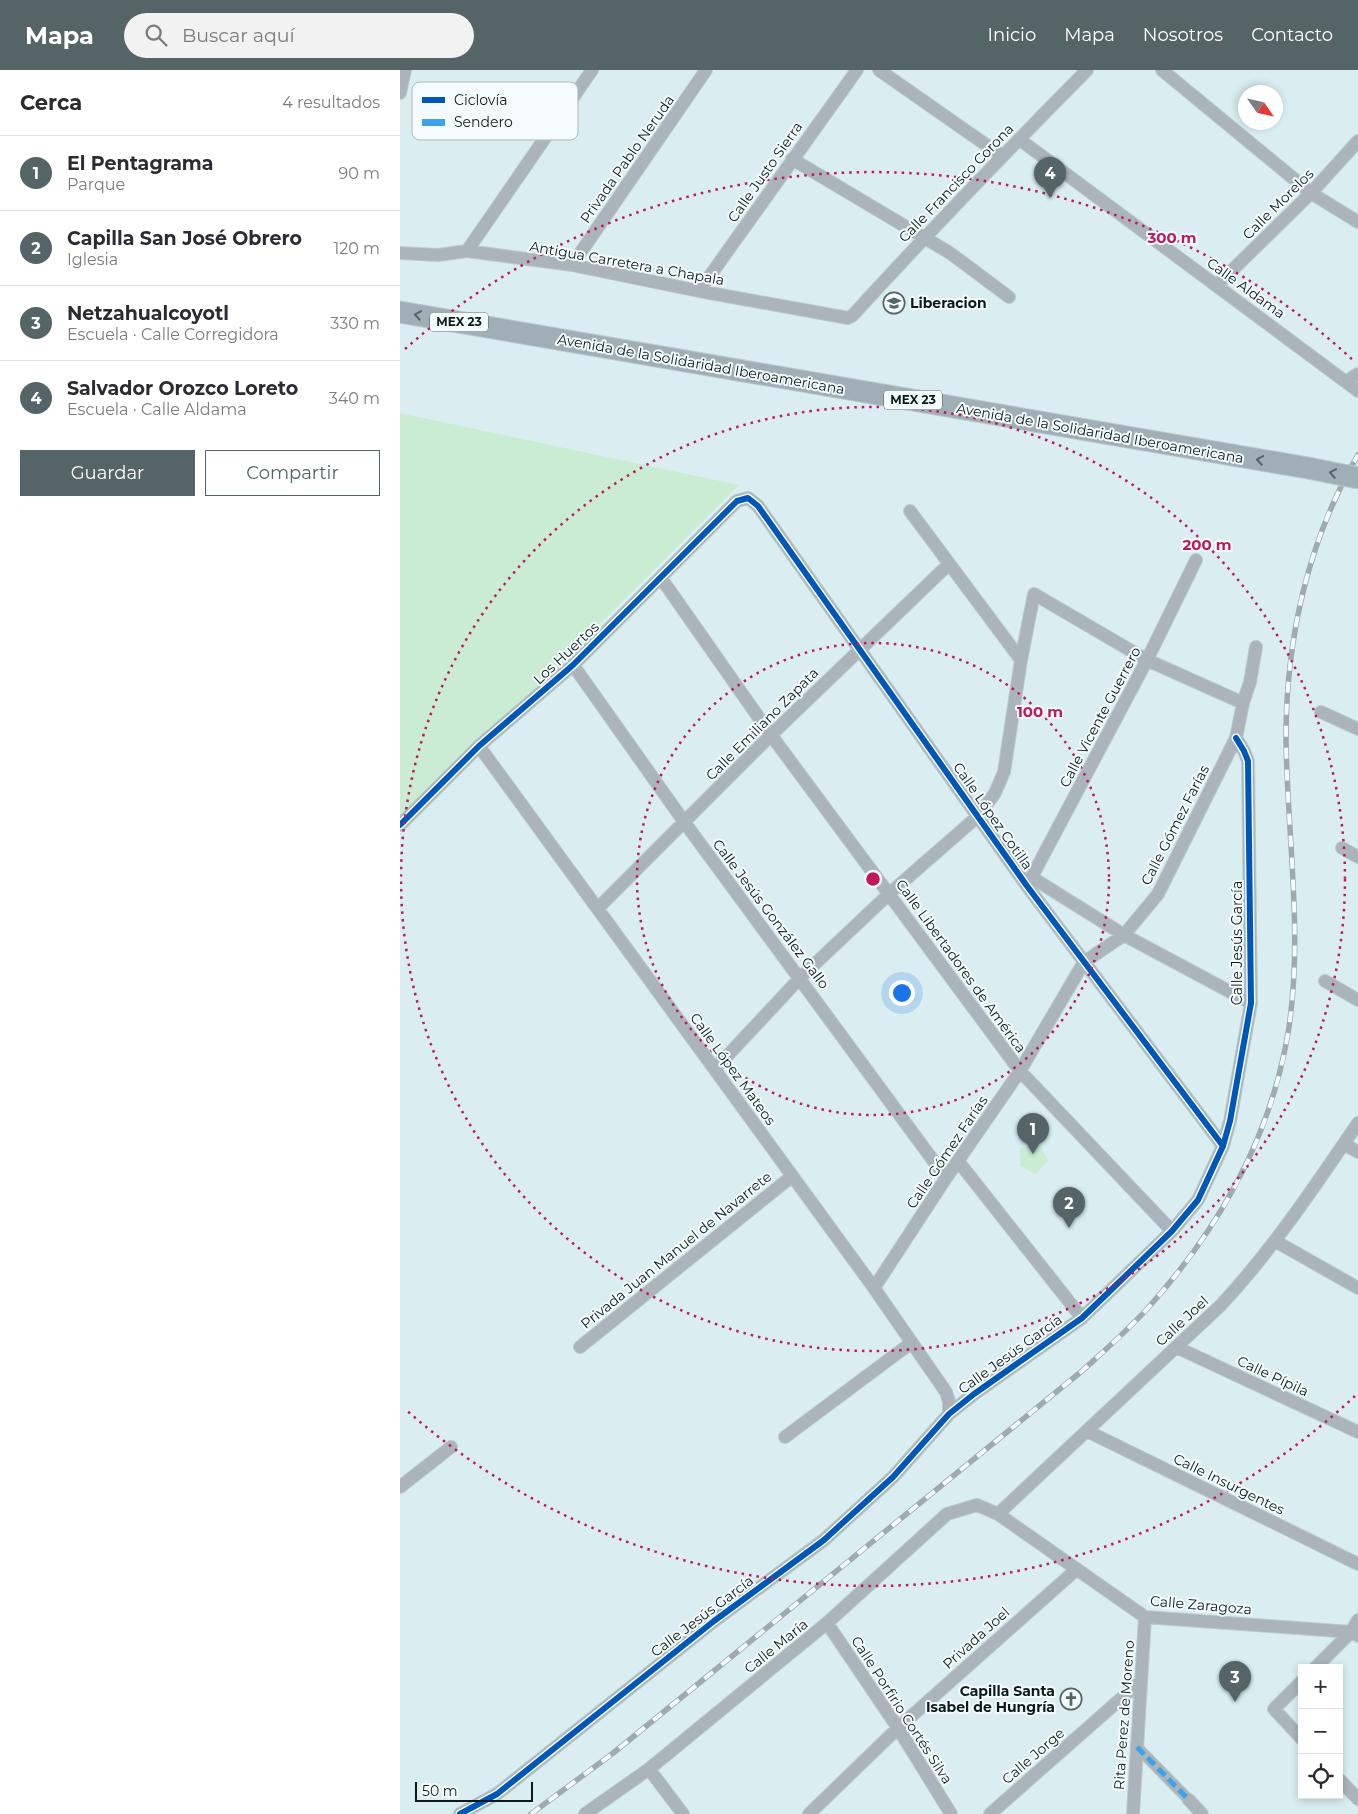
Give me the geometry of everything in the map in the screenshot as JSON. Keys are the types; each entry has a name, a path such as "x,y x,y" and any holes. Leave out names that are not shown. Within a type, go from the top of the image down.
{"highway":[{"name":"Avenida de la Solidaridad Iberoamericana","path":"400,312 1358,478"}],"street":[{"path":"400,93 404,70"},
{"path":"578,90 592,70"},
{"name":"Privada Pablo Neruda","path":"572,265 706,70"},
{"name":"Calle Justo Sierra","path":"699,292 857,70"},
{"path":"879,70 1002,156"},
{"name":"Calle Francisco Corona","path":"848,318 852,316 1018,139 1087,70"},
{"path":"1162,70 1311,193 1358,222"},
{"name":"Calle Aldama","path":"1018,139 1358,391"},
{"path":"467,251 544,140"},
{"name":"Calle Morelos","path":"1218,286 1311,193 1358,141"},
{"path":"792,159 950,253 1009,297"},
{"name":"Antigua Carretera a Chapala","path":"400,253 438,256 467,251 572,265 699,292 848,318"},
{"path":"1347,381 1358,374"},
{"name":"Los Huertos","path":"400,825 480,746 573,665 737,501 748,498"},
{"name":"Calle López Cotilla","path":"748,498 758,506 977,817 1029,881 1084,962 1223,1146"},
{"path":"910,511 1021,660"},
{"name":"Calle Vicente Guerrero","path":"1029,881 1147,660 1196,560"},
{"name":"Calle Emiliano Zapata","path":"598,908 772,735 949,564"},
{"name":"Calle Libertadores de América","path":"661,578 772,735 1020,1071 1172,1231"},
{"path":"715,1069 800,978 890,893 977,817 995,793 1004,772 1021,660 1034,594 1147,660 1243,703"},
{"name":"Calle Gómez Farías","path":"874,1288 946,1178 1020,1071 1084,962 1124,935 1158,894 1236,738 1243,703 1250,682 1256,647"},
{"name":"Calle Jesús González Gallo","path":"573,665 685,822 946,1178"},
{"path":"1322,712 1358,729"},
{"name":"Calle Jesús García","path":"460,1814 497,1794 714,1621 824,1540 893,1477 949,1414 974,1394 1082,1318 1172,1231 1198,1200 1223,1146 1230,1121 1251,1003 1248,761 1244,750 1236,738"},
{"name":"Calle López Mateos","path":"480,746 715,1069 791,1177 874,1288 946,1392 949,1402 949,1414"},
{"path":"1342,848 1358,857"},
{"path":"1029,881 1124,935 1251,1003"},
{"path":"1325,981 1358,1000"},
{"name":"Calle Joel","path":"998,1514 1221,1305 1250,1274 1275,1242 1358,1123"},
{"path":"1344,1144 1358,1152"},
{"path":"958,1161 1082,1318"},
{"name":"Privada Juan Manuel de Navarrete","path":"580,1347 791,1177"},
{"path":"1275,1242 1358,1288"},
{"path":"785,1438 911,1342"},
{"name":"Calle Pípila","path":"1176,1347 1358,1432"},
{"name":"Calle Insurgentes","path":"1087,1431 1358,1564"},
{"path":"400,1487 451,1447"},
{"name":"Calle María","path":"585,1814 649,1769 827,1623 947,1514 976,1505 984,1507"},
{"name":"Calle Zaragoza","path":"984,1507 998,1514 1145,1617 1355,1634"},
{"name":"Privada Joel","path":"809,1814 898,1728 1077,1569"},
{"name":"Rita Perez de Moreno","path":"1133,1814 1145,1617"},
{"path":"1320,1664 1355,1634 1358,1620"},
{"name":"Calle Porfirio Cortés Silva","path":"827,1623 898,1728 951,1814"},
{"name":"Calle Jorge","path":"990,1814 1141,1681"},
{"path":"1298,1685 1274,1709 1298,1735"},
{"path":"1137,1747 1202,1814"},
{"path":"649,1769 683,1814"},
{"path":"1343,1783 1358,1799"}],"green space":[{"path":"400,413 739,485 400,823"},
{"path":"1040,1145 1048,1160 1036,1174 1020,1166 1020,1148"}],"railway":[{"path":"531,1814 612,1754 1082,1371 1147,1309 1198,1246 1220,1213 1256,1143 1270,1106 1281,1067 1289,1027 1295,955 1286,738 1290,664 1303,591 1313,556 1326,521 1358,455"}],"marked path":[{"path":"1137,1747 1189,1800"}],"cycle path":[{"path":"400,825 479,746 573,665 737,501 748,498 758,506 1027,886 1223,1146"},
{"path":"460,1814 497,1794 714,1621 824,1540 893,1477 949,1414 974,1394 1082,1318 1172,1231 1198,1200 1223,1146 1230,1121 1251,1003 1248,761 1236,738"}],"place":[{"name":"Salvador Orozco Loreto","path":"1050,198"},
{"name":"Liberacion","path":"894,303"},
{"name":"El Pentagrama","path":"1033,1154"},
{"name":"Capilla San José Obrero","path":"1069,1228"},
{"name":"Capilla Santa Isabel de Hungría","path":"1071,1699"},
{"name":"Netzahualcoyotl","path":"1235,1702"}]}
